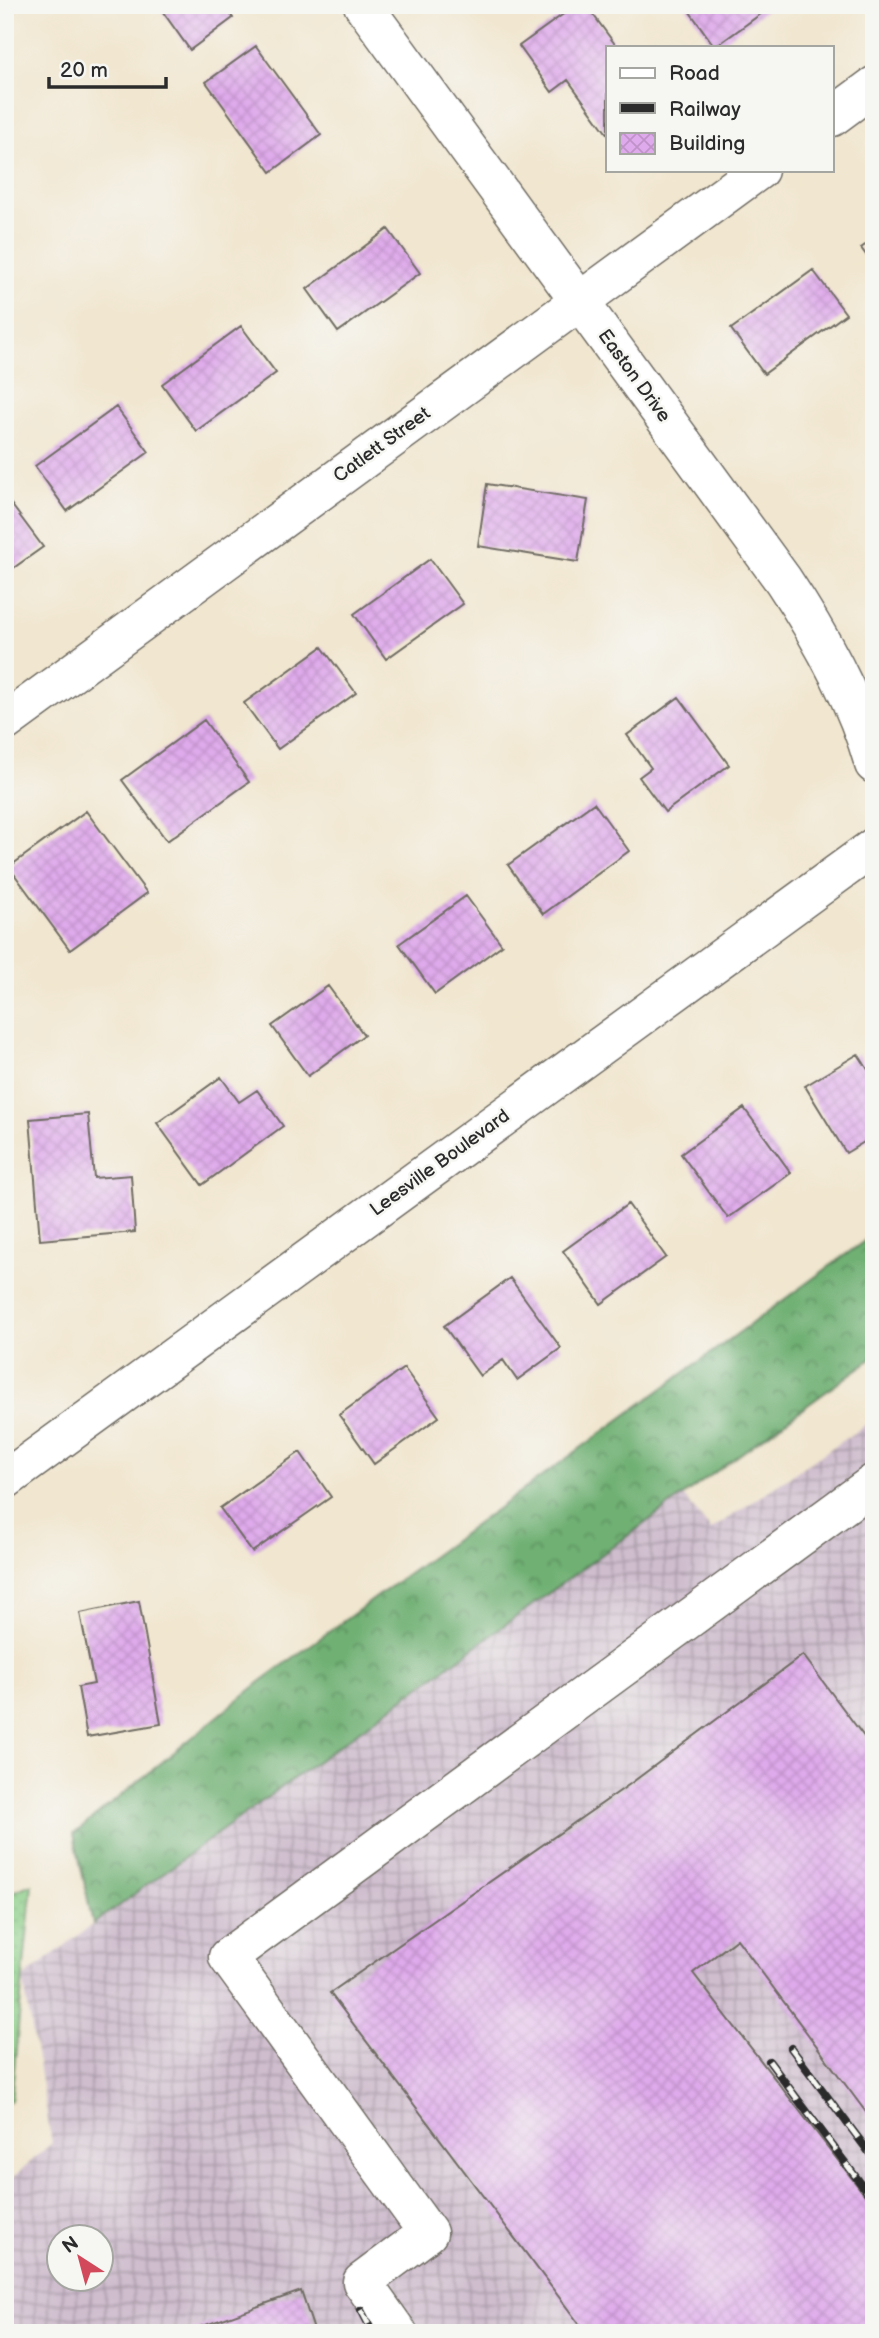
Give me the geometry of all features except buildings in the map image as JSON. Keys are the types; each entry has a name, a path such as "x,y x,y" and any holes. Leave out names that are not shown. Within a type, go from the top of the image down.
{"street":[{"name":"Easton Drive","path":"363,5 783,580 812,624 838,673 868,742 874,764"},
{"path":"834,116 874,86"},
{"name":"Catlett Street","path":"5,722 756,172"},
{"name":"Leesville Boulevard","path":"5,1480 874,847"},
{"path":"398,2333 362,2282 428,2233 228,1957 874,1483"}],"shaded area":[{"path":"874,1419 874,2333 5,2333 5,2184 52,2143 23,1978 93,1924 683,1496 711,1530"}],"green space":[{"path":"874,1234 874,1357 93,1924 74,1834 260,1682"},
{"path":"32,1884 11,2100 5,2104 5,1895"}],"railway":[{"path":"791,2048 874,2159"},
{"path":"769,2061 874,2201"},
{"path":"361,2310 373,2333"}]}
